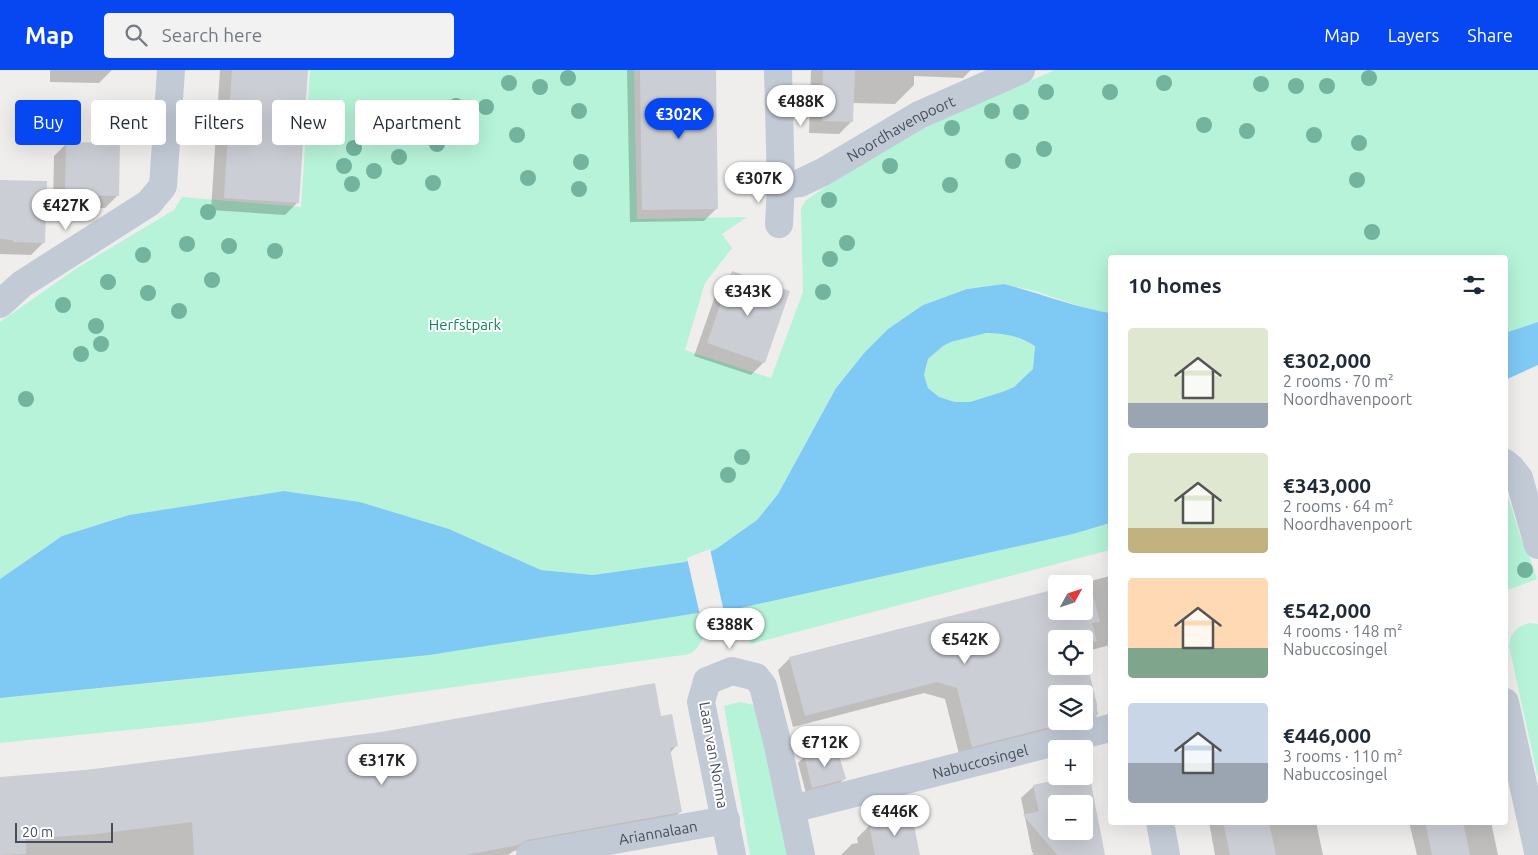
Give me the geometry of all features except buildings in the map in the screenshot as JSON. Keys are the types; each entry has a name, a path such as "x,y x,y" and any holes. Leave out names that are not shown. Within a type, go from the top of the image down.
{"street":[{"path":"0,304 22,284 149,204 163,186 171,70"},
{"path":"778,70 781,185 779,224"},
{"name":"Noordhavenpoort","path":"781,185 800,183 822,172 919,114 1021,70"},
{"path":"1508,466 1519,478 1538,545"},
{"name":"Laan van Norma","path":"732,855 701,702 707,681 732,671 756,677 763,686 801,855"},
{"path":"1508,716 1538,852"},
{"name":"Nabuccosingel","path":"792,809 1108,729"},
{"name":"Ariannalaan","path":"530,855 726,820"},
{"path":"1161,825 1166,855"}],"green space":[{"name":"Herfstpark","path":"310,70 634,70 637,219 747,217 722,234 732,248 705,283 685,350 771,378 803,292 801,209 805,201 908,134 1055,70 1538,70 1538,322 1508,332 1508,255 1108,255 1108,313 1088,309 1035,291 1004,284 967,289 923,305 888,329 865,352 836,388 778,494 757,520 716,549 685,562 593,575 541,570 449,529 360,502 284,491 129,515 62,536 0,579 0,322 77,268 174,210 182,197 301,207 305,145 345,145 345,100 308,100"},
{"path":"986,333 1012,335 1035,346 1033,369 1014,387 970,402 955,402 939,397 928,388 924,375 928,359 943,346 951,342"},
{"path":"1508,497 1522,542 1526,546 1537,579 1508,590"},
{"path":"1108,524 1108,551 751,644 736,609 1073,534"},
{"path":"704,612 705,630 702,641 690,654 198,723 0,743 0,698 192,679"},
{"path":"1530,623 1538,624 1538,778 1509,646 1515,631 1521,626"},
{"path":"739,702 754,705 760,710 788,855 750,855 724,706"}],"water":[{"path":"1004,284 1108,313 1108,524 1073,534 736,609 704,612 429,655 0,698 0,579 62,536 129,515 284,491 360,502 449,529 541,570 593,575 685,562 716,549 757,520 778,494 836,388 865,352 888,329 923,305 967,289","holes":["986,333 1017,337 1035,346 1033,369 1014,387 970,402 955,402 939,397 928,388 924,375 928,359 943,346 951,342"]},
{"path":"1538,322 1538,365 1508,379 1508,332"}],"pier":[{"path":"710,549 724,612 700,615 687,558"}]}
